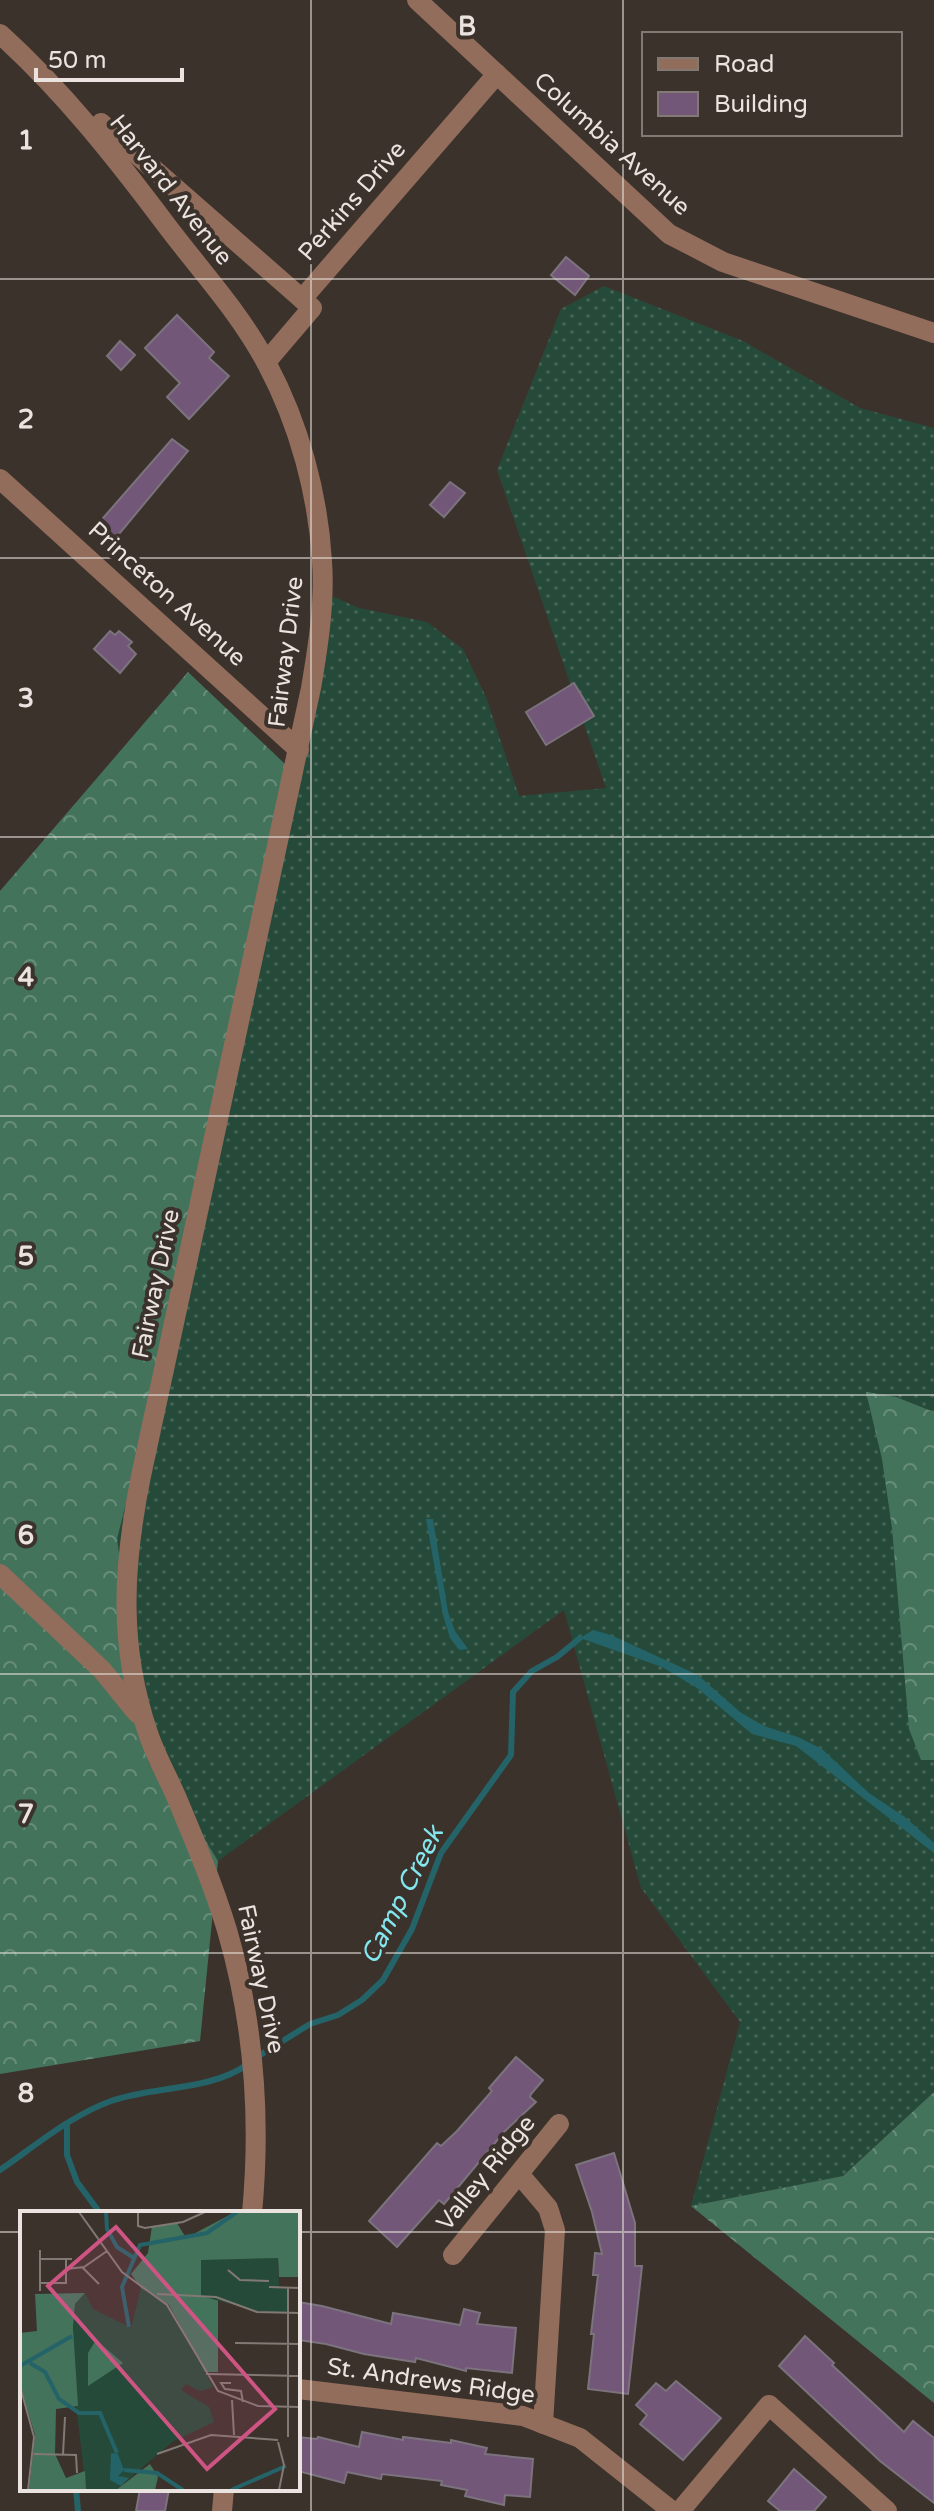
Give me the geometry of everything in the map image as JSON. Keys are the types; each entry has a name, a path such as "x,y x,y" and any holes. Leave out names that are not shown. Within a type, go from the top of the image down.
{"street":[{"name":"Columbia Avenue","path":"417,0 657,223 696,249 723,262 934,333"},
{"name":"Harvard Avenue","path":"0,34 302,299"},
{"name":"Harvard Avenue","path":"25,57 106,144 243,326 266,362"},
{"name":"Perkins Drive","path":"266,362 312,308 302,299 497,74"},
{"name":"Fairway Drive","path":"252,2211 257,2107 254,2065 238,1971 199,1850 148,1735 132,1672 125,1624 127,1550 144,1460 299,750 318,645 323,563 318,524 299,441 266,362"},
{"name":"Princeton Avenue","path":"0,479 299,750"},
{"path":"0,1574 121,1690 148,1735"},
{"name":"Valley Ridge","path":"453,2255 559,2124"},
{"path":"520,2175 548,2208 555,2230 543,2424"},
{"name":"St. Andrews Ridge","path":"300,2389 523,2416 580,2438 672,2511"},
{"path":"680,2511 769,2405 887,2511"},
{"path":"222,2511 224,2491"}],"green space":[{"path":"604,286 743,341 860,408 934,428 934,2092 843,2176 691,2206 740,2022 641,1888 564,1610 218,1861 186,1808 149,1763 117,1539 183,1279 325,593 359,608 427,622 463,649 486,697 519,796 606,788 497,470 561,309"},
{"path":"188,672 285,764 183,1279 117,1539 149,1763 186,1808 218,1861 200,2041 0,2074 0,891"},
{"path":"866,1392 896,1397 934,1412 934,1760 921,1760 909,1729 892,1528 882,1459"},
{"path":"934,2092 934,2403 691,2206 843,2176"}],"water":[{"path":"426,1519 433,1519 448,1612 455,1631 468,1649 459,1650 450,1638"},
{"path":"593,1630 611,1635 698,1675 740,1712 764,1726 822,1749 869,1793 905,1817 934,1843 934,1853 796,1746 752,1734 697,1688 662,1667 580,1638"}],"building":[{"path":"566,257 589,276 575,295 551,275"},
{"path":"177,315 214,352 209,358 229,376 189,419 167,397 180,383 145,348"},
{"path":"120,341 135,355 121,370 107,356"},
{"path":"172,439 188,451 114,540 97,525"},
{"path":"450,482 465,493 444,517 430,505"},
{"path":"110,631 115,635 119,631 132,642 128,646 136,654 120,673 94,649"},
{"path":"574,683 594,716 546,745 526,712"},
{"path":"516,2057 543,2080 530,2097 536,2102 504,2132 444,2204 439,2200 397,2247 369,2221 437,2143 441,2146 457,2131 492,2091 489,2088"},
{"path":"614,2153 635,2223 635,2266 642,2266 628,2394 588,2389 598,2275 593,2275 595,2253 602,2254 576,2165"},
{"path":"300,2302 391,2324 393,2313 460,2325 464,2309 480,2313 477,2324 516,2328 512,2373 466,2368 466,2371 416,2358 415,2362 300,2340"},
{"path":"805,2336 904,2432 913,2421 934,2438 934,2503 880,2461 779,2366"},
{"path":"676,2381 721,2418 683,2460 640,2424 647,2415 636,2405 656,2383 666,2391"},
{"path":"362,2432 403,2440 403,2437 451,2443 451,2440 487,2448 485,2454 533,2459 530,2497 505,2495 504,2505 465,2496 467,2490 441,2485 442,2481 382,2474 381,2479 347,2472 344,2483 300,2472 300,2437 318,2437 359,2447"},
{"path":"794,2469 826,2497 814,2511 780,2511 768,2501"},
{"path":"140,2491 169,2491 165,2511 136,2511"}],"waterway":[{"name":"Camp Creek","path":"257,2057 310,2024 338,2015 362,2000 383,1980 412,1929 441,1853 511,1755 513,1692 532,1671 557,1657 580,1638"},
{"name":"Camp Creek","path":"0,2170 53,2132 96,2107 127,2096 217,2079 248,2064"},
{"path":"67,2124 67,2155 77,2182 99,2211"},
{"path":"76,2491 78,2511"}]}
